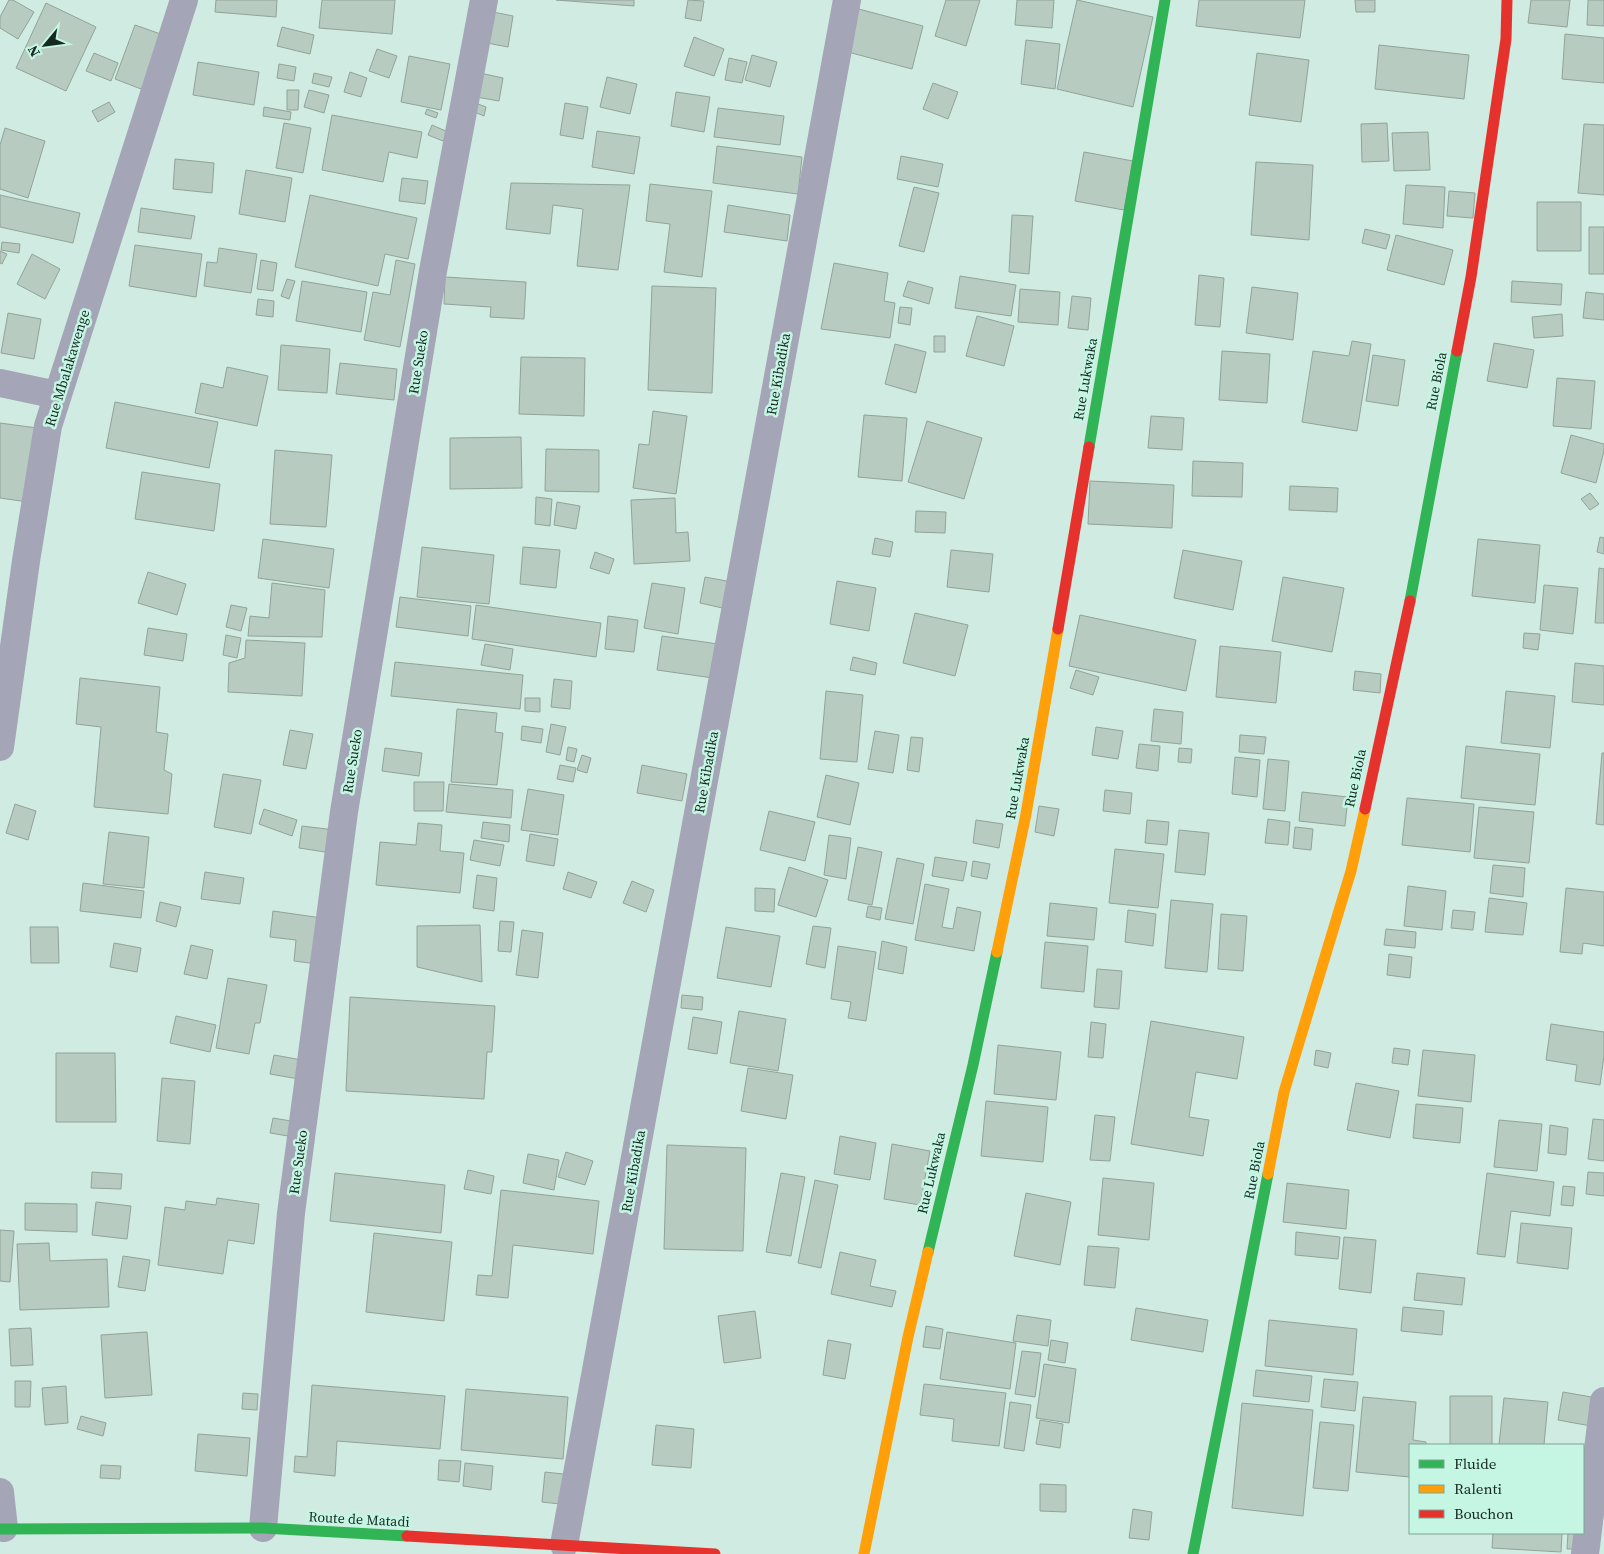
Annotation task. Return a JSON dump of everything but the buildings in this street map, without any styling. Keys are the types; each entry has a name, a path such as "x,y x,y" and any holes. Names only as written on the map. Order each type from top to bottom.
{"main road":[{"name":"Rue Lukwaka","path":"864,1554 908,1337 973,1065 1026,814 1165,0"},
{"name":"Rue Biola","path":"1193,1554 1284,1092 1351,871 1402,643 1471,277 1506,39 1507,0"},
{"name":"Route de Matadi","path":"2,1529 263,1528 715,1554"}],"street":[{"name":"Rue Mbalakawenge","path":"0,747 26,561 48,426 184,0"},
{"name":"Rue Sueko","path":"263,1528 291,1213 344,812 432,271 484,0"},
{"name":"Rue Kibadika","path":"564,1545 847,0"},
{"path":"0,383 57,395"},
{"path":"1585,1554 1604,1401"},
{"path":"0,1492 2,1529"}],"traffic: fast":[{"path":"1089,447 1165,0"},
{"path":"1410,601 1457,351"},
{"path":"928,1252 973,1065 997,952"},
{"path":"1193,1554 1268,1174"},
{"path":"0,1529 263,1528 407,1536"}],"traffic: slow":[{"path":"997,952 1026,814 1058,629"},
{"path":"1268,1174 1284,1092 1351,871 1365,809"},
{"path":"864,1554 908,1337 928,1252"}],"traffic: jam":[{"path":"1457,351 1471,277 1506,39 1507,0"},
{"path":"1058,629 1089,447"},
{"path":"1365,809 1410,601"},
{"path":"407,1536 715,1554"}]}
